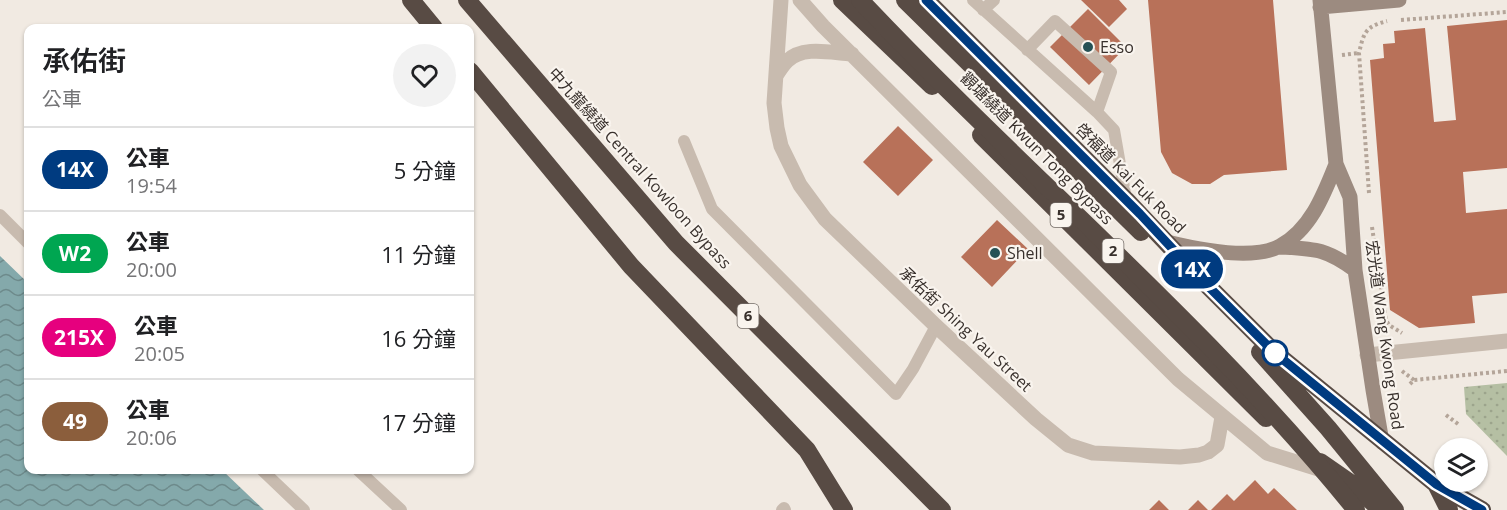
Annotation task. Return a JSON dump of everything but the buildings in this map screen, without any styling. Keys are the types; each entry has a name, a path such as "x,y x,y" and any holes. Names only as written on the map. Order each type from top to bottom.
{"highway":[{"path":"411,0 431,24"},
{"name":"中九龍繞道 Central Kowloon Bypass","path":"467,0 676,243 942,510"},
{"name":"5","path":"842,0 948,101 1279,431 1356,488 1381,510"},
{"name":"觀塘繞道 Kwun Tong Bypass","path":"860,0 1212,348 1286,428 1356,510"},
{"name":"觀塘繞道 Kwun Tong Bypass","path":"905,0 1240,331 1328,428 1395,510"},
{"name":"啓福道 Kai Fuk Road","path":"926,0 1275,353 1434,482"},
{"path":"474,76 631,266 807,450 844,510"},
{"path":"1440,492 1449,510"},
{"name":"啓福道 Kai Fuk Road","path":"1450,492 1482,510"}],"main road":[{"path":"1320,4 1399,0"},
{"name":"宏光道 Wang Kwong Road","path":"1320,4 1336,164 1350,197 1355,270 1382,442"},
{"name":"宏光道 Wang Kwong Road","path":"1279,247 1294,236 1313,214 1336,164"},
{"path":"1167,242 1223,253 1260,251 1279,247 1324,251 1336,256 1355,270"}],"street":[{"name":"承佑街 Shing Yau Street","path":"781,0 774,103 779,137 800,185 825,219 936,326 1068,445 1093,453 1180,458 1199,455 1217,445 1222,417"},
{"path":"800,0 823,26 1178,379 1267,453 1336,475"},
{"path":"776,76 788,59 801,53 821,51 852,54"},
{"path":"1367,355 1507,341"}],"lane":[{"path":"973,0 1114,130 1126,200"},
{"path":"983,10 994,0"},
{"path":"1027,50 1054,21 1087,50 1111,72 1097,112"},
{"path":"684,141 712,209 896,394 913,369 936,326"},
{"path":"0,215 24,239"},
{"path":"266,474 304,510"},
{"path":"362,474 401,510"}],"path":[{"path":"1370,201 1359,53 1364,34 1373,25 1387,21 1507,12"},
{"name":"宏光道 Wang Kwong Road","path":"1372,225 1386,320 1389,325"},
{"path":"1410,384 1414,380 1507,371"},
{"path":"1446,415 1458,424"}],"green space":[{"path":"1507,383 1507,456 1466,414 1464,387"}],"water":[{"path":"0,256 24,279 24,474 226,474 264,510 0,510"}],"bus line":[{"name":"14X","path":"926,0 1275,353 1436,484 1482,510"}],"place":[{"name":"Esso","path":"1088,47"},
{"name":"Shell","path":"995,253"}]}
